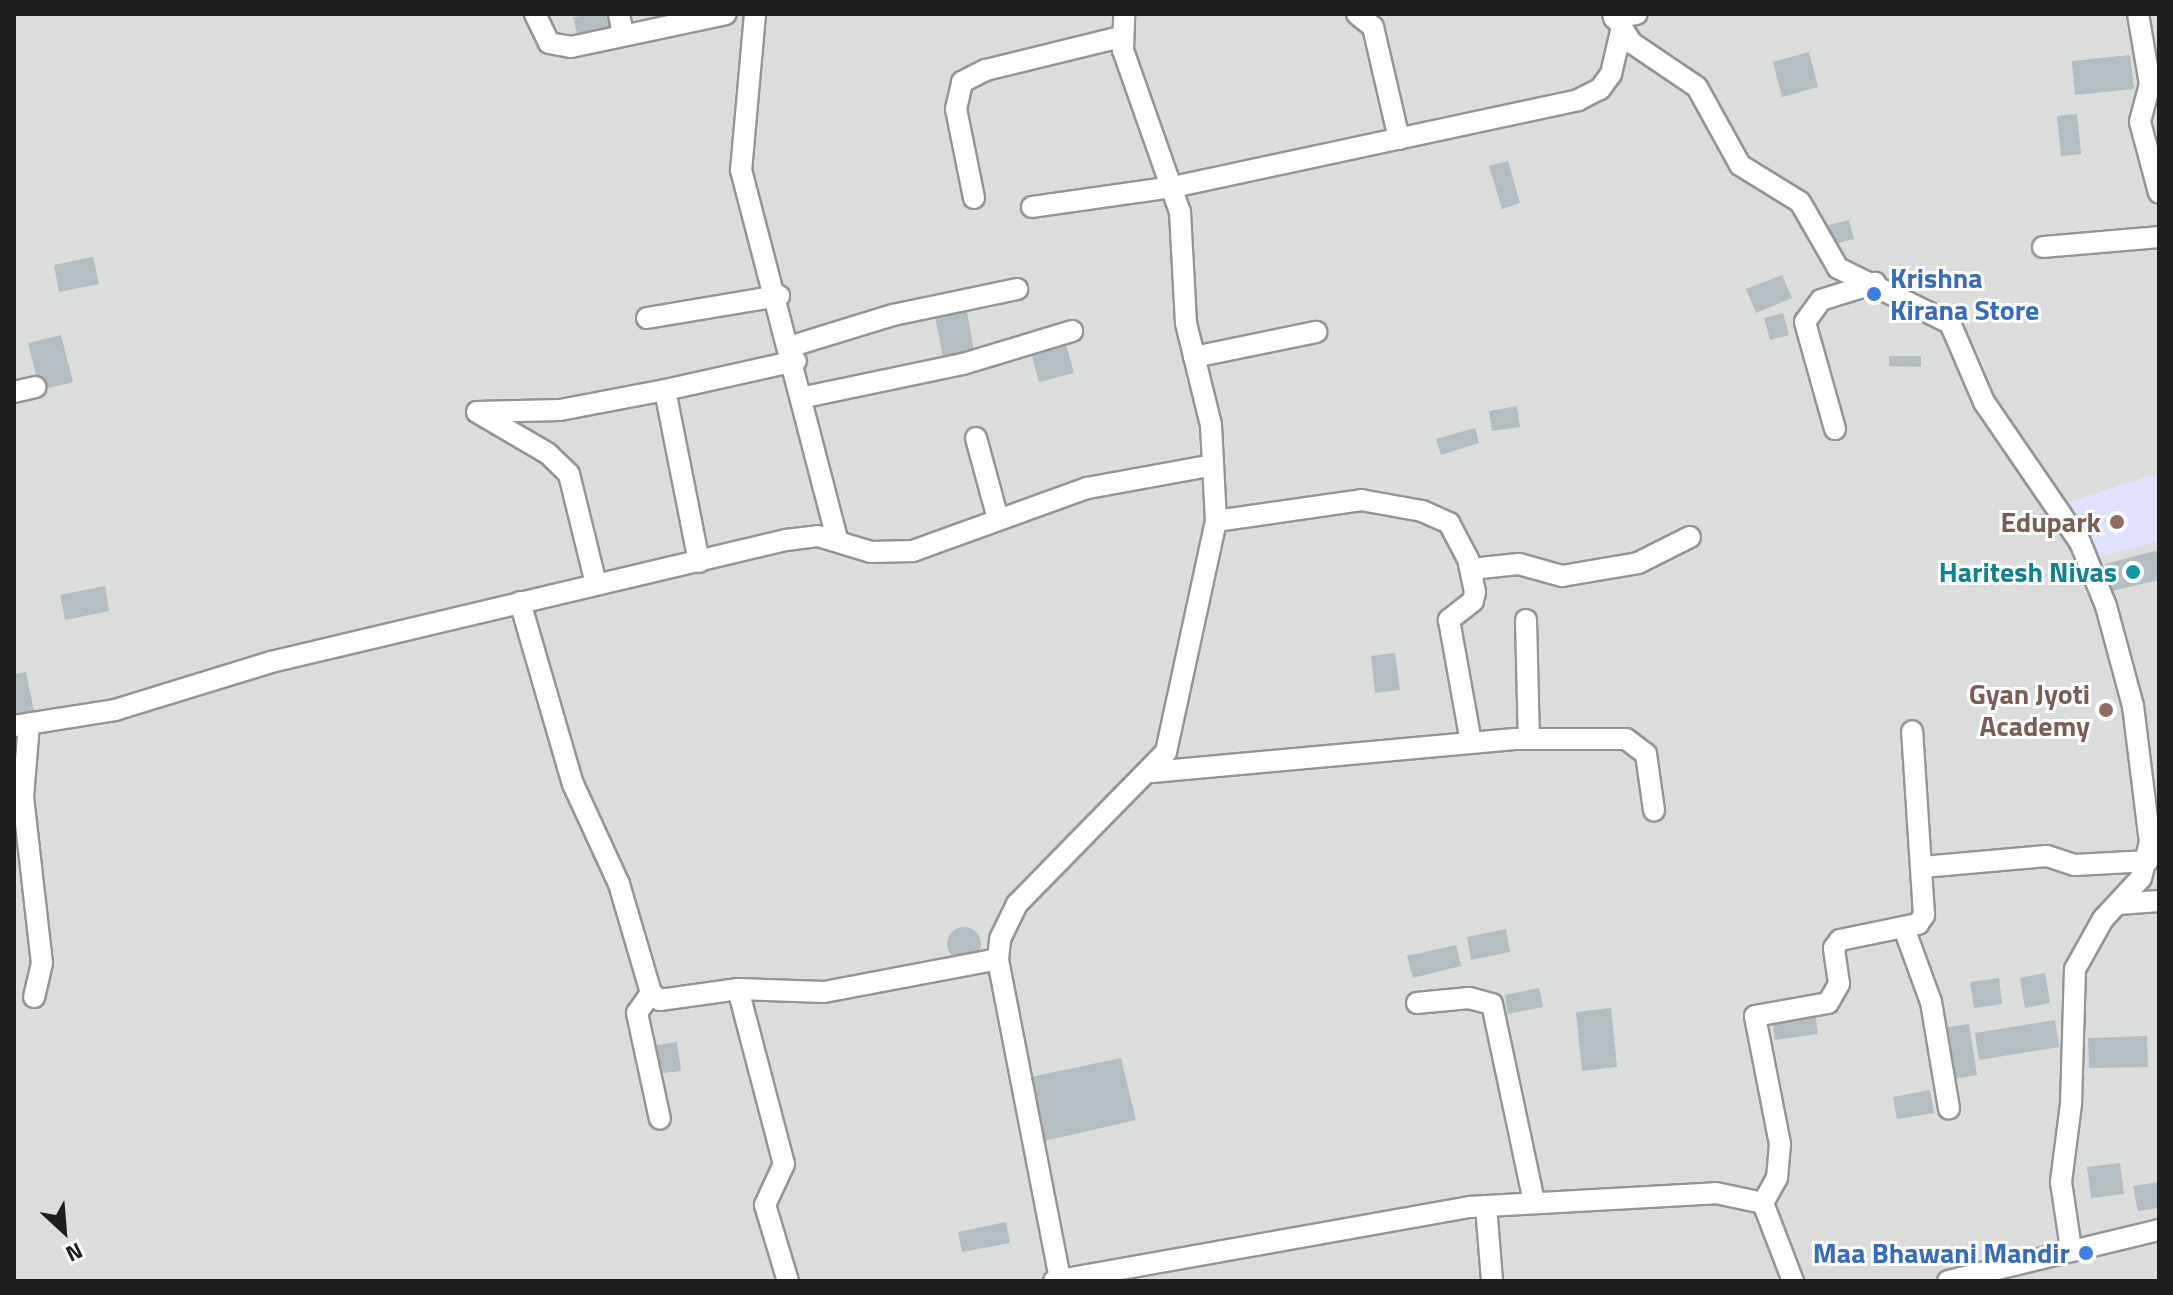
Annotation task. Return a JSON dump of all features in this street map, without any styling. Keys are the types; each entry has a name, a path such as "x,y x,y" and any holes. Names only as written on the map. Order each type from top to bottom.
{"street":[{"path":"535,14 540,33 558,46 621,24 726,14"},
{"path":"755,14 741,170 779,296 837,538"},
{"path":"1124,14 1120,37 1173,187 1194,357 1206,397 1216,521 1181,706 1152,772 1017,904 1000,939 998,959 1057,1280 1486,1206 1716,1193 1763,1203"},
{"path":"1390,14 1363,17 1399,139"},
{"path":"1616,21 1637,14"},
{"path":"2138,14 2150,84 2140,122 2159,193"},
{"path":"1032,207 1173,187 1578,100 1600,89 1611,74 1616,21"},
{"path":"1616,21 1697,87 1740,165 1800,202 1829,259 1955,329 1984,402 2080,542 2114,630 2154,801 2148,861 2118,904 2103,919 2075,969 2071,1104 2061,1182 2071,1249"},
{"path":"974,198 956,109 962,82 986,70 1120,37"},
{"path":"2043,247 2159,237"},
{"path":"1835,429 1805,322 1821,300 1875,283"},
{"path":"596,584 569,474 547,453 477,412 560,410 665,390 794,354 893,315 1017,289"},
{"path":"647,318 779,296"},
{"path":"805,397 963,364 1072,331"},
{"path":"1194,357 1316,332"},
{"path":"14,392 35,387"},
{"path":"665,390 699,562"},
{"path":"976,438 998,519"},
{"path":"34,997 42,963 23,797 22,725 115,710 271,662 786,540 837,538 891,555 1087,488 1213,465"},
{"path":"1216,521 1332,500 1382,503 1449,523 1471,569 1473,601 1449,620 1471,742"},
{"path":"1471,569 1519,564 1562,576 1638,563 1690,537"},
{"path":"520,602 573,784 619,884 651,993"},
{"path":"1526,620 1529,739"},
{"path":"1763,1203 1777,1178 1780,1144 1755,1016 1828,1003 1839,984 1834,948 1840,940 1904,928 1924,915 1912,731"},
{"path":"1152,772 1471,742 1635,740 1646,754 1654,810"},
{"path":"1923,867 2047,856 2075,865 2148,861"},
{"path":"2118,904 2159,901"},
{"path":"1904,928 1931,1002 1949,1108"},
{"path":"651,993 670,1001 738,989 824,992 998,959"},
{"path":"738,989 784,1164 765,1205 788,1281"},
{"path":"651,993 637,1013 660,1119"},
{"path":"1417,1003 1469,998 1492,1004 1534,1201"},
{"path":"1763,1203 1793,1281"},
{"path":"1486,1206 1492,1281"},
{"path":"1948,1281 2159,1230"}],"shaded area":[{"path":"14,14 2159,14 2159,1281 14,1281"},
{"name":"Edupark","path":"2159,473 2159,541 2096,558 2065,503"}],"building":[{"path":"606,14 612,33 579,42 573,17"},
{"path":"1809,52 1818,87 1782,97 1773,62"},
{"path":"2130,55 2134,89 2075,95 2072,61"},
{"path":"2077,114 2081,154 2061,156 2057,116"},
{"path":"1508,161 1520,203 1502,209 1489,166"},
{"path":"1849,220 1854,239 1826,246 1821,227"},
{"path":"93,257 99,284 59,292 54,265"},
{"path":"1782,275 1792,298 1756,313 1746,289"},
{"path":"967,311 975,357 944,363 935,316"},
{"path":"1783,313 1789,335 1770,340 1764,318"},
{"path":"61,335 73,382 40,390 28,343"},
{"path":"1064,338 1074,373 1039,382 1030,348"},
{"path":"1889,356 1921,356 1921,367 1889,366"},
{"path":"1517,406 1520,427 1492,431 1489,411"},
{"path":"1475,428 1479,443 1441,455 1436,439"},
{"name":"Haritesh Nivas","path":"2159,550 2159,580 2112,591 2105,564"},
{"path":"105,586 109,611 65,620 60,595"},
{"path":"1395,653 1400,690 1375,693 1371,656"},
{"path":"26,672 35,716 14,720 14,674"},
{"path":"964,927 976,932 981,944 976,956 964,961 952,956 947,944 952,932"},
{"path":"1506,929 1510,952 1471,960 1467,937"},
{"path":"1456,945 1461,966 1413,978 1407,956"},
{"path":"2045,973 2050,1003 2025,1008 2020,978"},
{"path":"1999,978 2002,1004 1974,1008 1970,982"},
{"path":"1539,988 1543,1007 1508,1014 1505,995"},
{"path":"1611,1008 1617,1067 1582,1071 1576,1012"},
{"path":"1814,1008 1818,1034 1775,1040 1771,1014"},
{"path":"2055,1020 2059,1047 1979,1060 1975,1033"},
{"path":"1969,1024 1977,1075 1952,1079 1943,1028"},
{"path":"2147,1036 2148,1067 2089,1068 2088,1038"},
{"path":"677,1042 681,1071 654,1074 651,1046"},
{"path":"1121,1058 1136,1120 1044,1141 1031,1077"},
{"path":"1930,1090 1934,1113 1897,1119 1893,1097"},
{"path":"2120,1163 2124,1194 2091,1198 2087,1167"},
{"path":"2159,1182 2159,1208 2138,1211 2133,1186"},
{"path":"1006,1222 1010,1243 962,1252 958,1232"}],"place":[{"name":"Krishna Kirana Store","path":"1874,294"},
{"name":"Edupark","path":"2117,522"},
{"name":"Haritesh Nivas","path":"2133,572"},
{"name":"Gyan Jyoti Academy","path":"2106,710"},
{"name":"Maa Bhawani Mandir","path":"2086,1253"}]}
